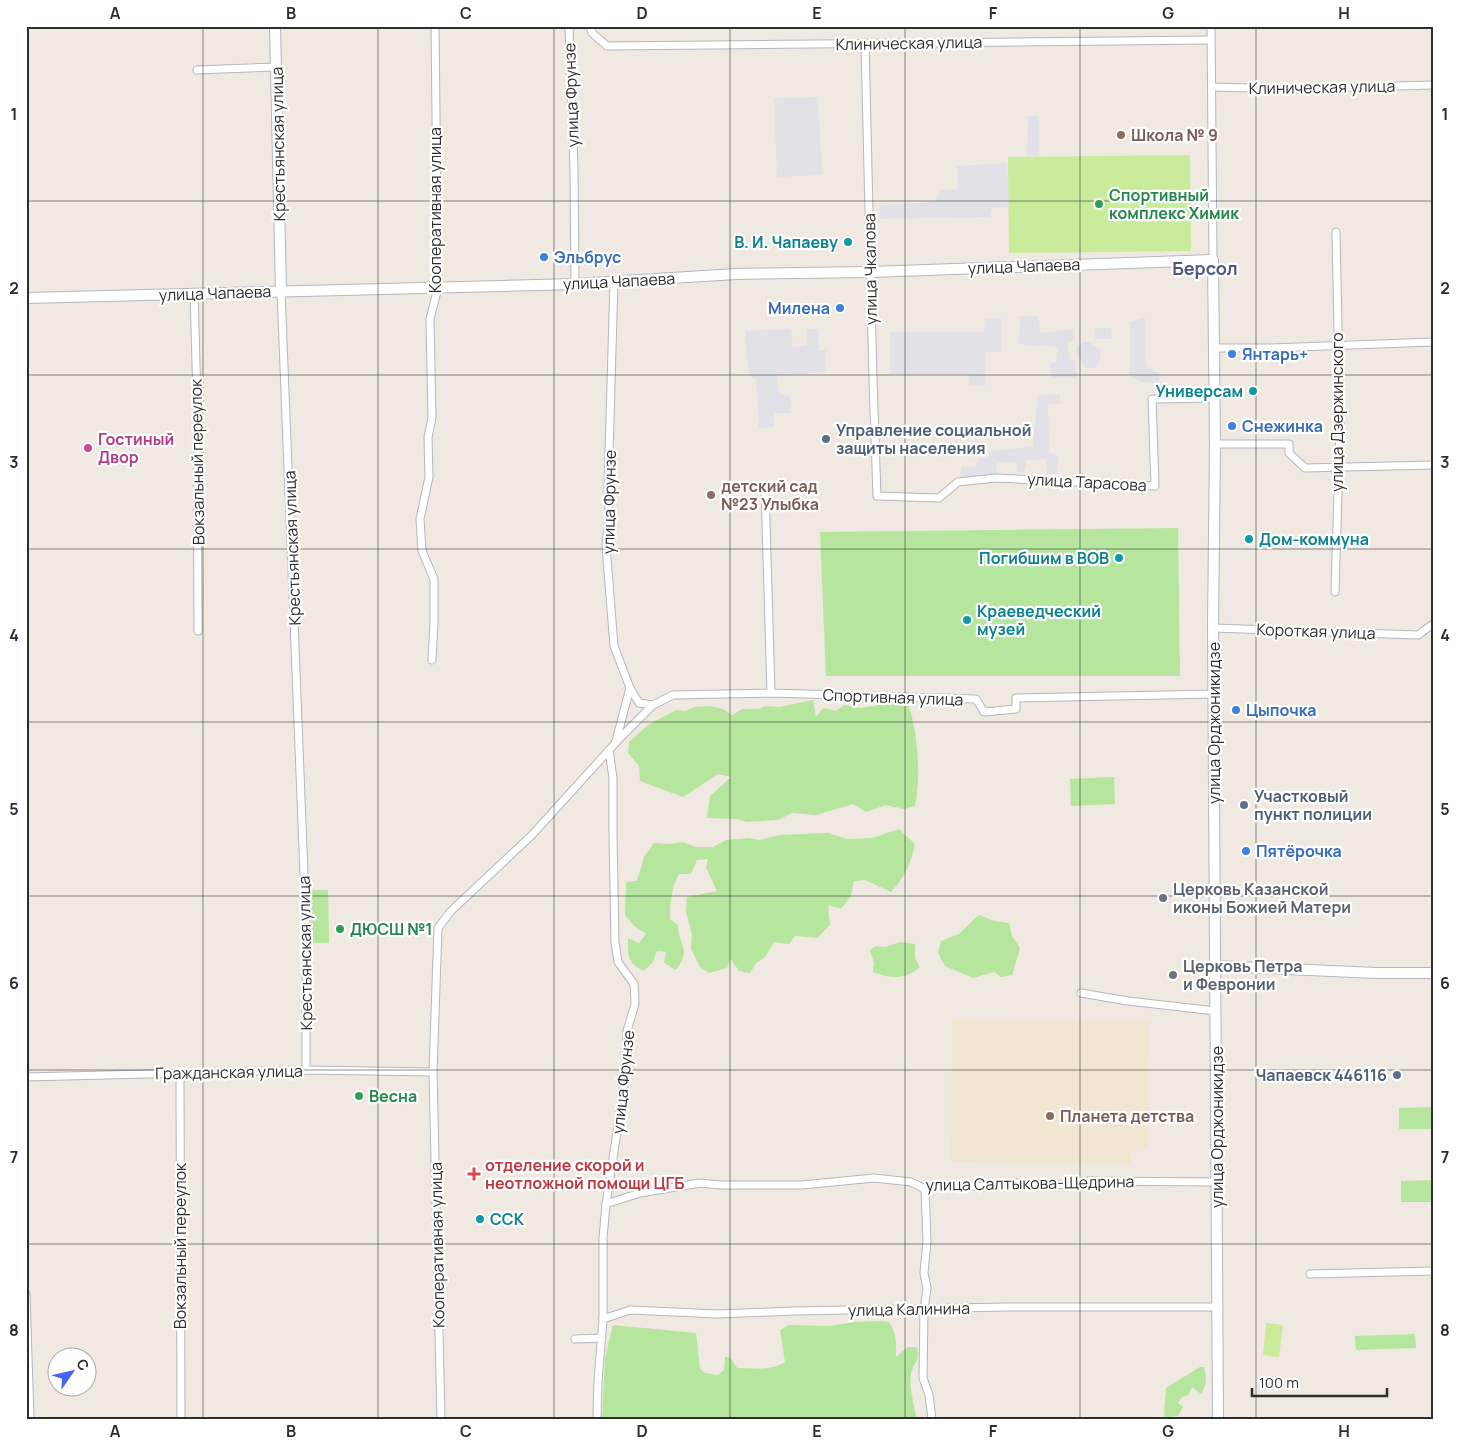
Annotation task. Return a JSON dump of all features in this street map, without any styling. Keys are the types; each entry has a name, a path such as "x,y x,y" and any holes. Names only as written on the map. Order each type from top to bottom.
{"street":[{"name":"Крестьянская улица","path":"275,26 281,291 306,925 306,1070"},
{"name":"Кооперативная улица","path":"432,660 434,579 422,551 420,520 429,476 428,437 432,418 430,320 438,288 435,26"},
{"name":"улица Фрунзе","path":"569,26 574,160 575,284"},
{"name":"Клиническая улица","path":"590,26 592,34 607,46 1211,40"},
{"name":"улица Орджоникидзе","path":"1211,26 1215,444 1214,694 1218,1419"},
{"name":"улица Чкалова","path":"865,43 877,496"},
{"path":"197,70 276,67"},
{"name":"Клиническая улица","path":"1212,87 1294,89 1433,85"},
{"name":"улица Дзержинского","path":"1335,592 1340,426 1336,232"},
{"name":"улица Чапаева","path":"26,298 575,284 736,274 870,272 1213,260"},
{"name":"улица Фрунзе","path":"614,281 608,487 610,517 606,546 614,646 630,688 639,703 653,706"},
{"name":"Вокзальный переулок","path":"194,293 198,631"},
{"path":"1213,348 1433,342"},
{"name":"улица Тарасова","path":"877,496 939,498 958,482 996,478 1155,486 1152,399 1214,398"},
{"path":"1215,444 1289,444 1289,453 1305,468 1433,465"},
{"path":"765,487 771,693"},
{"name":"Короткая улица","path":"1214,628 1418,634 1433,624"},
{"path":"615,744 630,688"},
{"name":"Спортивная улица","path":"673,695 771,693 976,699 984,712 1016,709 1016,698 1214,694"},
{"name":"Кооперативная улица","path":"441,1419 433,1072 438,928 451,911 532,835 609,750 653,706 673,695"},
{"name":"улица Фрунзе","path":"597,1419 603,1319 603,1238 606,1204 626,1073 627,1031 636,1004 634,984 618,962 615,942 613,778 609,750"},
{"path":"1216,966 1376,973 1433,973"},
{"path":"1081,993 1128,1001 1216,1011"},
{"name":"Гражданская улица","path":"26,1077 306,1070 433,1072"},
{"name":"Вокзальный переулок","path":"180,1074 181,1419"},
{"name":"улица Салтыкова-Щедрина","path":"606,1204 640,1193 700,1183 720,1186 802,1185 874,1178 911,1182 925,1189 952,1184 984,1187 1017,1182 1055,1185 1089,1181 1217,1182"},
{"path":"925,1189 927,1240 924,1273 927,1288 924,1310 923,1378 929,1395 932,1419"},
{"path":"1310,1274 1433,1271"},
{"path":"26,1294 30,1419"},
{"name":"улица Калинина","path":"603,1319 630,1310 717,1314 1016,1307 1216,1307"},
{"path":"575,1339 602,1338"}],"shaded area":[{"path":"818,97 822,175 777,177 774,98"},
{"path":"1028,116 1039,116 1039,156 1027,155"},
{"path":"1007,163 1010,207 992,208 990,217 879,219 880,205 935,202 940,190 957,189 957,166"},
{"path":"1020,316 1038,316 1040,333 1074,329 1074,341 1068,343 1069,359 1076,361 1077,378 1051,378 1050,364 1056,362 1058,347 1019,344"},
{"path":"1145,317 1146,366 1159,373 1159,383 1140,382 1130,375 1130,322"},
{"path":"985,318 1001,318 1001,352 985,352 985,386 969,386 969,374 890,374 890,332 984,332"},
{"path":"1095,328 1111,328 1112,339 1095,339"},
{"path":"791,329 793,347 807,345 807,329 819,329 819,351 826,350 825,372 777,376 780,394 790,396 791,413 774,413 774,427 759,428 756,379 749,375 745,331"},
{"path":"1083,342 1091,342 1092,346 1100,348 1101,359 1098,362 1097,368 1085,368 1076,351 1077,345 1081,346"},
{"path":"1038,394 1060,395 1060,404 1048,404 1049,452 1059,457 1057,474 1047,474 1046,459 1027,460 1025,471 1018,473 1017,462 997,463 996,478 961,478 961,467 976,466 978,458 987,458 990,451 1033,447"},
{"name":"Планета детства","path":"952,1020 1149,1021 1148,1149 1131,1149 1131,1164 951,1162"}],"green space":[{"name":"Спортивный комплекс Химик","path":"1190,155 1191,251 1009,253 1008,157"},
{"path":"1178,528 1180,676 826,676 820,532"},
{"path":"813,700 816,717 823,708 836,711 844,705 860,708 893,703 909,706 915,730 918,756 918,782 915,806 904,809 886,805 866,812 853,804 816,815 792,813 778,820 747,822 737,819 707,818 710,796 731,777 718,774 683,797 640,781 639,766 628,753 629,742 648,725 676,710 685,711 694,707 710,706 723,709 732,715 742,709 759,709 765,706 780,707"},
{"path":"1114,777 1115,804 1071,806 1070,779"},
{"path":"899,829 915,844 906,870 891,892 865,880 854,881 851,896 841,909 828,905 830,925 817,938 795,936 789,944 774,942 765,957 756,963 750,973 739,971 731,959 727,968 709,973 700,967 691,949 692,934 686,912 687,897 717,891 706,868 708,859 697,860 691,874 679,874 673,890 670,919 678,925 684,951 681,962 676,970 664,963 666,952 657,951 653,962 644,971 631,962 628,938 639,943 646,934 633,925 625,915 626,882 637,881 644,857 654,843 683,842 696,847 713,847 726,840 749,838 759,840 779,835 828,833 847,839 872,838"},
{"path":"311,890 328,890 329,943 312,943"},
{"path":"979,915 994,921 1009,923 1012,936 1020,948 1012,975 1001,977 994,972 973,978 945,966 938,953 941,941 959,934"},
{"path":"900,942 915,944 915,958 920,967 909,974 898,977 873,972 874,963 870,950 876,946 885,947"},
{"path":"1234,980 1259,981 1259,987 1234,987"},
{"path":"1433,1107 1433,1129 1399,1129 1399,1108"},
{"path":"1433,1180 1433,1202 1401,1202 1401,1181"},
{"path":"879,1321 889,1322 892,1326 896,1339 896,1357 908,1347 917,1347 917,1359 911,1374 911,1385 917,1419 602,1419 605,1358 613,1325 696,1333 700,1368 705,1373 718,1375 724,1370 725,1357 731,1358 737,1368 768,1368 785,1362 780,1330 789,1325 829,1326"},
{"path":"1266,1323 1283,1325 1279,1357 1263,1355"},
{"path":"1415,1334 1416,1348 1356,1350 1355,1336"},
{"path":"1200,1367 1204,1367 1206,1378 1201,1394 1192,1387 1188,1395 1182,1397 1178,1403 1183,1407 1178,1416 1165,1417 1166,1388"}],"place":[{"name":"Школа № 9","path":"1121,135"},
{"name":"Спортивный комплекс Химик","path":"1099,204"},
{"name":"В. И. Чапаеву","path":"848,242"},
{"name":"Эльбрус","path":"544,257"},
{"name":"Милена","path":"840,308"},
{"name":"Янтарь+","path":"1232,354"},
{"name":"Универсам","path":"1253,391"},
{"name":"Снежинка","path":"1232,426"},
{"name":"Управление социальной защиты населения","path":"826,439"},
{"name":"Гостиный Двор","path":"88,448"},
{"name":"детский сад №23 Улыбка","path":"711,495"},
{"name":"Дом-коммуна","path":"1249,539"},
{"name":"Погибшим в ВОВ","path":"1119,558"},
{"name":"Краеведческий музей","path":"967,620"},
{"name":"Цыпочка","path":"1236,710"},
{"name":"Участковый пункт полиции","path":"1244,805"},
{"name":"Пятёрочка","path":"1246,851"},
{"name":"Церковь Казанской иконы Божией Матери","path":"1163,898"},
{"name":"ДЮСШ №1","path":"340,929"},
{"name":"Церковь Петра и Февронии","path":"1173,975"},
{"name":"Чапаевск 446116","path":"1397,1075"},
{"name":"Весна","path":"359,1096"},
{"name":"Планета детства","path":"1050,1116"},
{"name":"отделение скорой и неотложной помощи ЦГБ","path":"474,1174"},
{"name":"ССК","path":"480,1219"}],"district":[{"name":"Берсол","path":"1205,269"}]}
